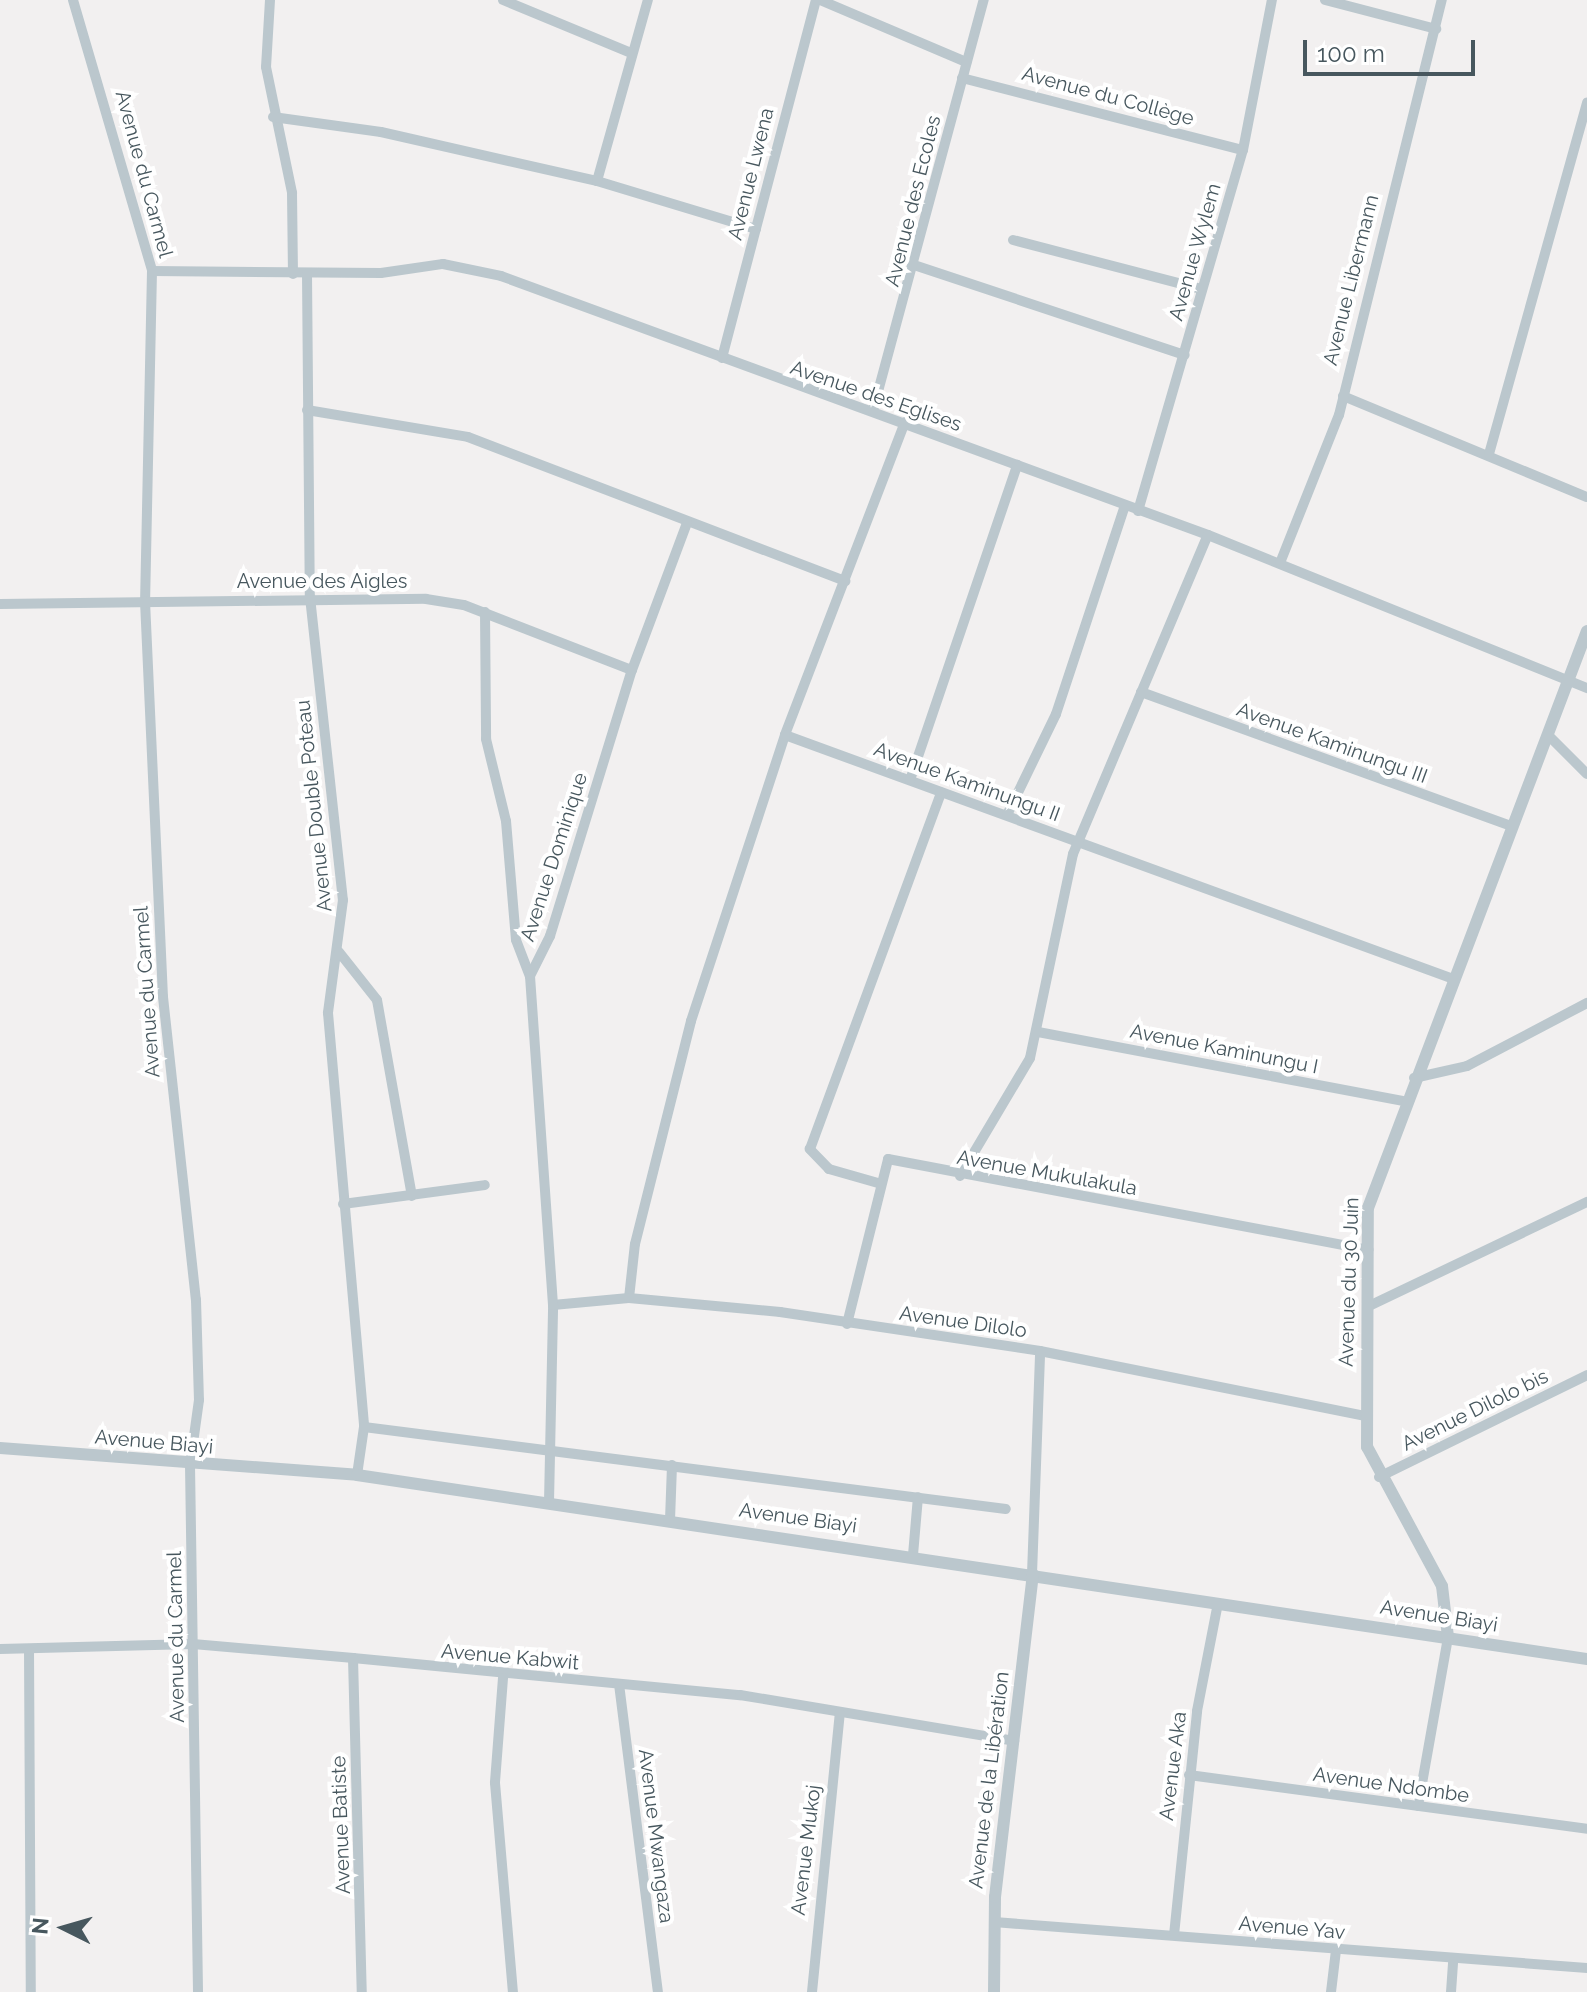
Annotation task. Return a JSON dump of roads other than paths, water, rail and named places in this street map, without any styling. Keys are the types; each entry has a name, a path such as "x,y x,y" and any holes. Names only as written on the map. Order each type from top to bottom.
{"street":[{"name":"Avenue du Carmel","path":"73,0 152,271 145,601 163,997 196,1300 199,1400 190,1465 198,1992"},
{"path":"270,0 266,67 273,117 292,193 293,274"},
{"path":"503,0 631,53"},
{"path":"597,181 648,0"},
{"path":"818,0 966,62"},
{"name":"Avenue Lwena","path":"722,358 818,0"},
{"name":"Avenue des Ecoles","path":"873,410 917,266 984,0"},
{"name":"Avenue Wylem","path":"1138,511 1243,150 1272,0"},
{"path":"1325,0 1436,29"},
{"name":"Avenue Libermann","path":"1280,563 1343,396 1442,0"},
{"name":"Avenue du Collège","path":"962,78 1243,150"},
{"path":"1489,454 1587,105"},
{"path":"273,117 381,132 597,181 756,229"},
{"path":"1013,240 1201,289"},
{"name":"Avenue des Eglises","path":"152,271 307,274 461,265 873,410 1208,535 1587,688"},
{"path":"917,266 1185,355"},
{"name":"Avenue Double Poteau","path":"307,274 310,597 343,900 339,952 328,1013 364,1427 357,1475"},
{"path":"1343,396 1587,497"},
{"path":"307,410 468,437 845,581"},
{"path":"629,1298 635,1244 696,1001 785,735 905,422"},
{"path":"910,780 1017,465"},
{"path":"1007,815 1056,714 1125,505"},
{"name":"Avenue Dominique","path":"530,976 550,936 632,670 687,523"},
{"path":"960,1176 1024,1072 1038,1032 1078,842 1208,535"},
{"name":"Avenue des Aigles","path":"0,604 310,597 426,599 485,612 632,670"},
{"path":"485,612 486,739 506,821 516,940 530,976 553,1305 553,1452 549,1502"},
{"name":"Avenue du 30 Juin","path":"1418,1806 1448,1637 1442,1586 1379,1477 1365,1416 1371,1192 1403,1101 1587,631"},
{"name":"Avenue Kaminungu III","path":"1141,692 1511,826"},
{"name":"Avenue Kaminungu II","path":"785,735 1451,978"},
{"path":"1548,735 1587,774"},
{"path":"847,1324 878,1183 829,1169 810,1149 941,792"},
{"path":"339,952 377,1000 412,1196"},
{"path":"1412,1078 1467,1066 1587,1003"},
{"name":"Avenue Kaminungu I","path":"1038,1032 1403,1101"},
{"name":"Avenue Mukulakula","path":"878,1183 888,1159 960,1176 1368,1250"},
{"path":"343,1204 485,1185"},
{"path":"1369,1306 1587,1202"},
{"name":"Avenue Dilolo","path":"553,1305 629,1298 847,1324 1040,1351 1365,1416"},
{"path":"1032,1574 1040,1351"},
{"name":"Avenue Dilolo bis","path":"1379,1477 1587,1375"},
{"path":"364,1427 1006,1509"},
{"name":"Avenue Biayi","path":"0,1448 190,1465 357,1475 913,1555 1587,1659"},
{"path":"670,1520 672,1465"},
{"path":"913,1555 918,1497"},
{"name":"Avenue de la Libération","path":"994,1992 994,1922 1032,1574"},
{"name":"Avenue Aka","path":"1174,1935 1189,1775 1218,1603"},
{"name":"Avenue Kabwit","path":"0,1649 193,1644 353,1658 503,1678 619,1684 840,1713 1014,1741"},
{"path":"29,1649 31,1992"},
{"name":"Avenue Batiste","path":"353,1658 362,1992"},
{"path":"503,1678 495,1797 513,1992"},
{"name":"Avenue Mwangaza","path":"619,1684 658,1992"},
{"name":"Avenue Mukoj","path":"812,1992 840,1713"},
{"name":"Avenue Ndombe","path":"1189,1775 1587,1829"},
{"name":"Avenue Yav","path":"994,1922 1174,1935 1453,1962 1587,1968"},
{"path":"1331,1992 1336,1950"},
{"path":"1451,1992 1453,1962"}]}
